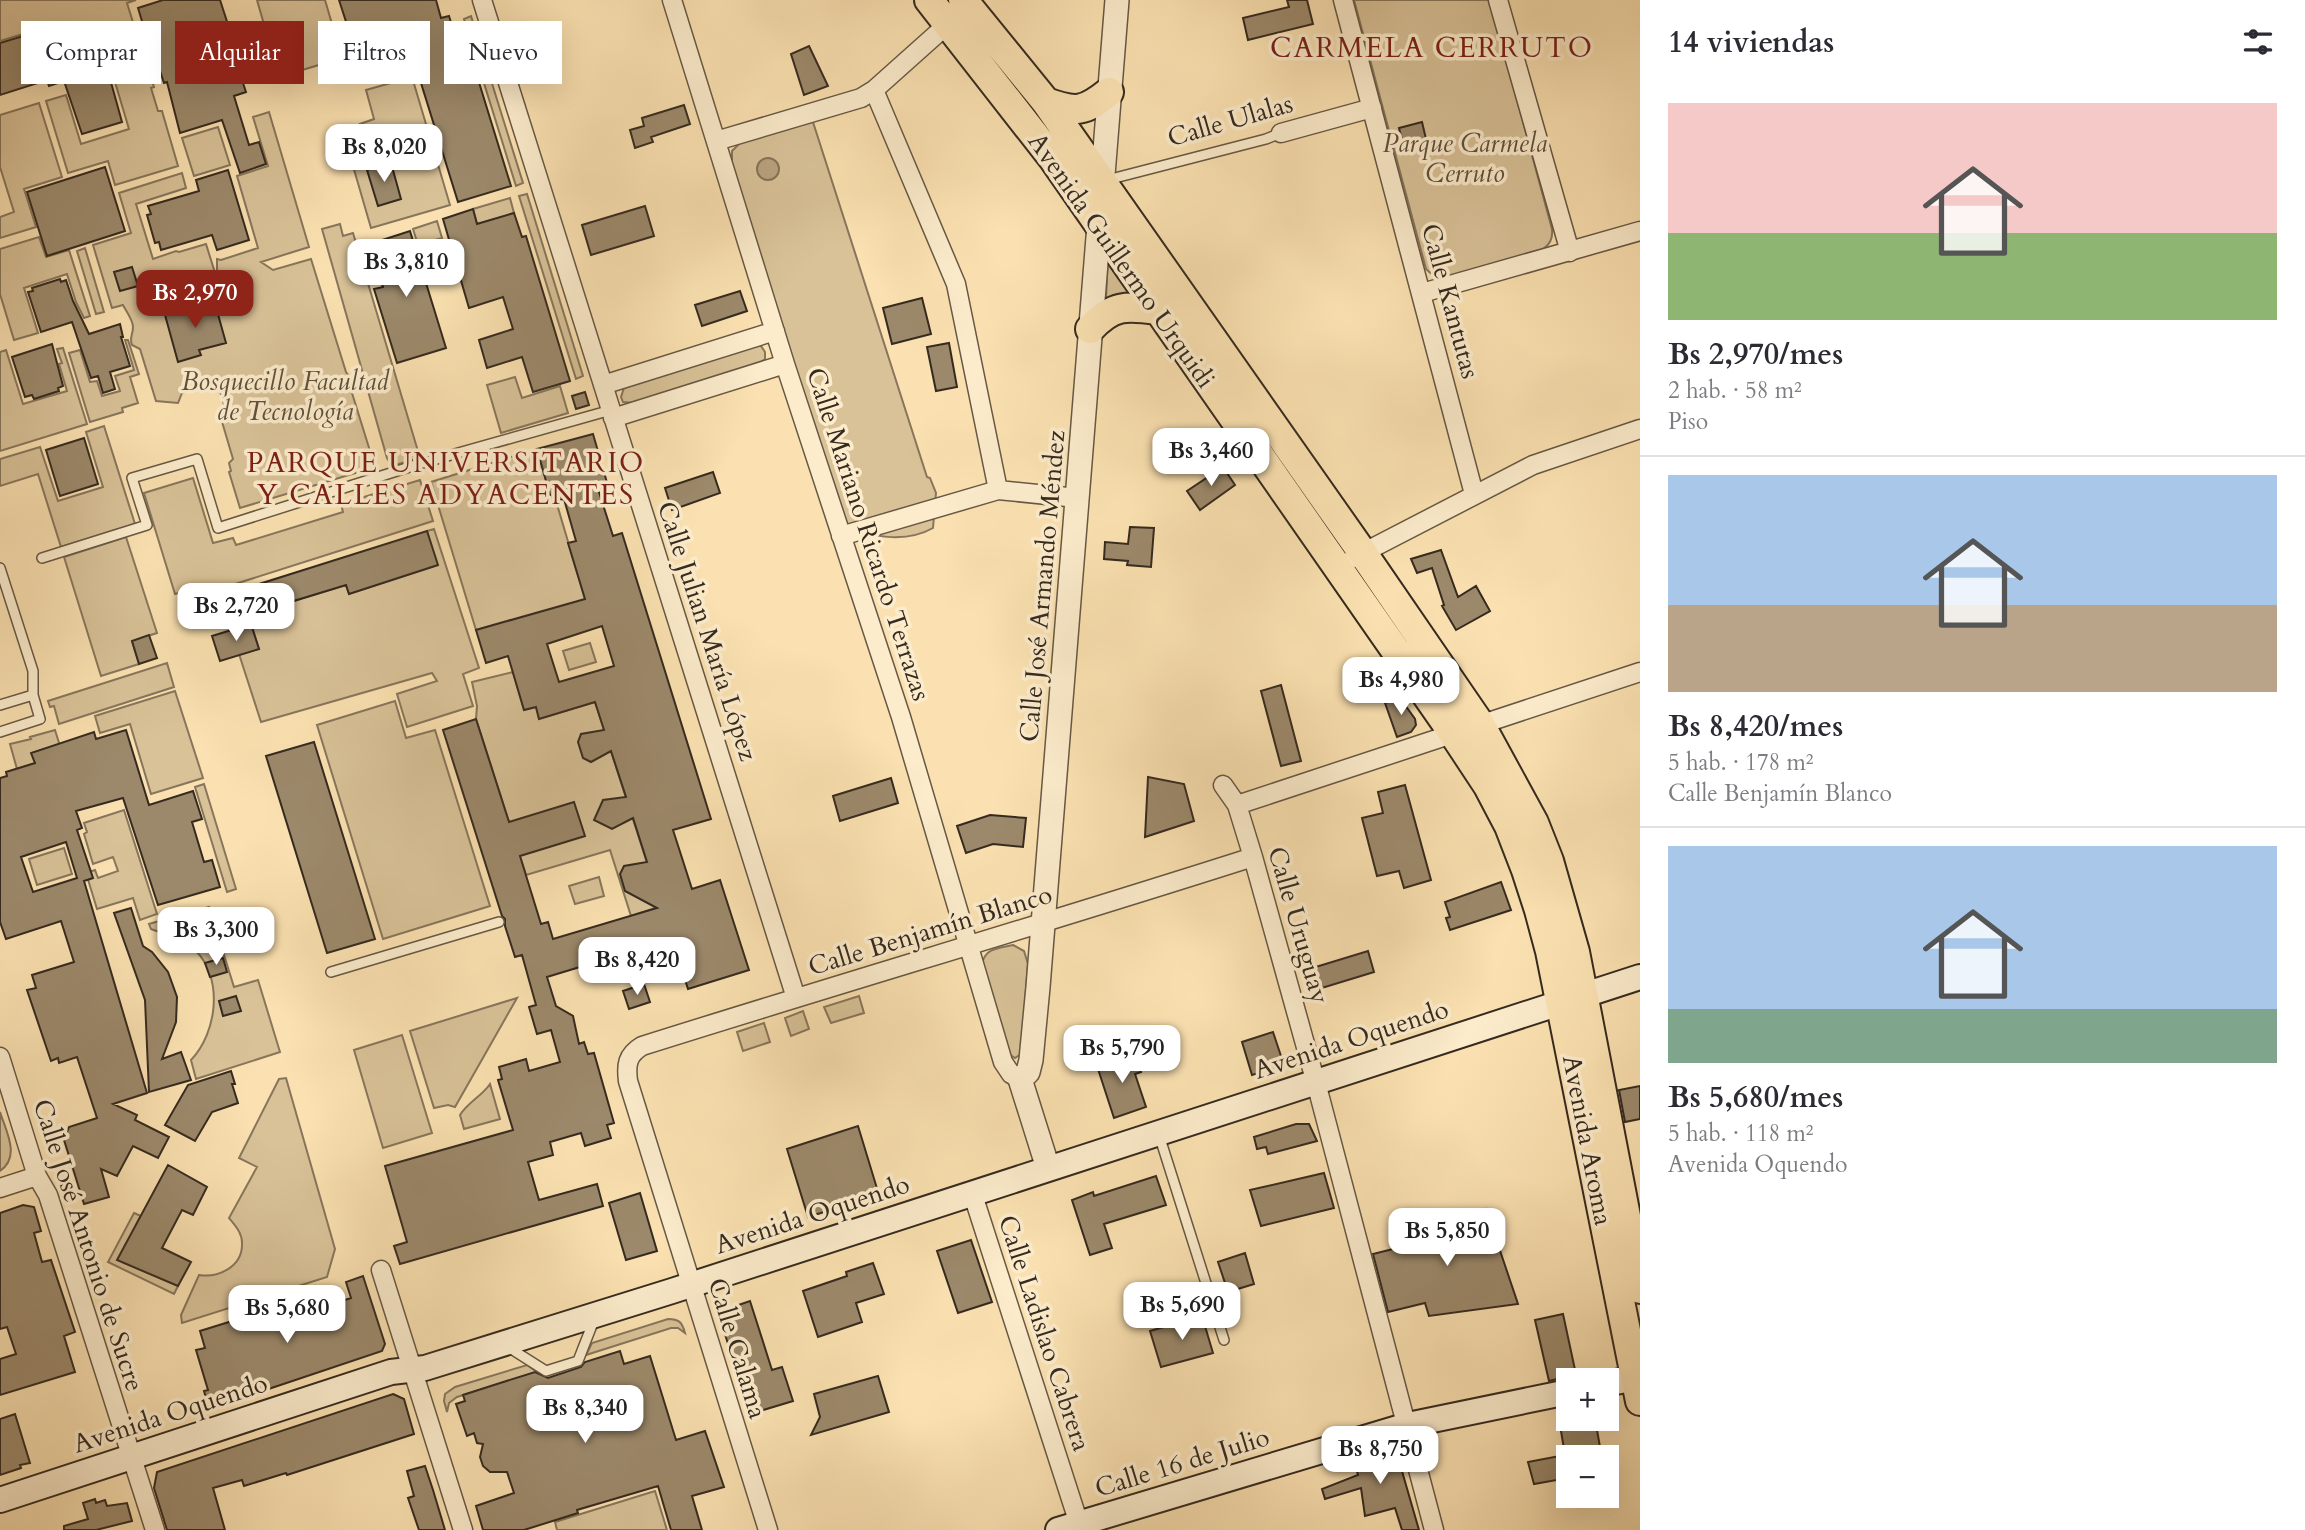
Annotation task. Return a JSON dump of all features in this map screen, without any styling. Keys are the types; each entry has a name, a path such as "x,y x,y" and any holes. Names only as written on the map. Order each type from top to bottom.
{"main road":[{"name":"Avenida Guillermo Urquidi","path":"929,0 956,12 1046,102 1480,724 1534,822 1549,861 1575,951 1571,999"},
{"name":"Avenida Guillermo Urquidi","path":"956,12 1054,160 1488,786 1509,826 1526,870 1550,951 1571,999"},
{"path":"1046,102 1079,110 1092,105 1109,92"},
{"path":"1090,328 1102,316 1117,309 1130,306 1158,310"},
{"name":"Avenida Oquendo","path":"0,1500 391,1372 425,1368 503,1345 1640,977"},
{"name":"Avenida Aroma","path":"1571,999 1640,1289"},
{"name":"Avenida Aroma","path":"1571,999 1638,1385"},
{"path":"1619,1384 1638,1385"},
{"name":"Calle 16 de Julio","path":"1073,1528 1408,1426 1556,1395"}],"street":[{"name":"Calle Julian María López","path":"482,0 796,998"},
{"name":"Calle Mariano Ricardo Terrazas","path":"672,0 785,363 901,717 1003,1062 1011,1074 1020,1079"},
{"name":"Calle José Armando Méndez","path":"1020,1079 1028,1072 1031,1060 1117,0"},
{"name":"Calle Kantutas","path":"1343,0 1474,494"},
{"path":"1498,0 1570,252"},
{"path":"716,141 861,98 874,90 956,12"},
{"path":"874,90 956,284 998,490"},
{"name":"Calle Ulalas","path":"1281,133 1372,108"},
{"path":"1422,293 1640,231"},
{"path":"603,385 775,331"},
{"path":"612,414 785,363"},
{"path":"1337,567 1533,465 1640,429"},
{"path":"841,536 998,490 1077,498"},
{"path":"1237,805 1640,672"},
{"name":"Calle Uruguay","path":"1223,785 1237,805 1253,857 1316,1083 1434,1530"},
{"name":"Calle Benjamín Blanco","path":"628,1061 632,1052 642,1046 1253,857"},
{"name":"Calle José Antonio de Sucre","path":"0,1057 37,1177 48,1195 155,1530"},
{"name":"Calle Calama","path":"628,1061 628,1081 768,1530"},
{"path":"1020,1079 1048,1168"},
{"path":"0,1188 37,1177"},
{"name":"Calle Ladislao Cabrera","path":"972,1192 1073,1528"},
{"path":"381,1270 463,1530"}],"lane":[{"name":"Calle Ulalas","path":"1101,181 1281,133"},
{"path":"42,558 147,525 132,478 197,458 218,528 419,464 612,414"},
{"path":"0,568 33,671 33,695 40,719 0,732"},
{"path":"0,705 33,695"},
{"path":"331,972 499,922"},
{"path":"1158,1133 1224,1340"},
{"path":"503,1345 546,1371 578,1361 596,1315"}],"green space":[{"path":"0,0 136,0 127,3 133,21 21,21 21,35 0,41"},
{"path":"257,0 325,0 331,21 318,21 318,65 304,69 304,21 263,21"},
{"name":"Parque Carmela Cerruto","path":"1354,0 1490,0 1552,229 1550,241 1542,250 1446,280 1436,278 1426,269"},
{"path":"116,84 153,84 154,87 151,88 158,111 162,111 178,166 115,185 108,161 68,173 46,101 66,95 81,144 129,129"},
{"path":"387,84 414,84 450,205 371,228 353,166 370,161 360,124 374,119 366,90"},
{"path":"484,84 492,84 523,183 516,186"},
{"path":"39,103 62,177 24,189 36,227 0,238 0,217 14,212 0,167 0,115"},
{"name":"Bosquecillo Facultad de Tecnología","path":"269,112 309,247 261,262 273,270 311,259 346,372 353,381 352,393 375,467 240,508 229,472 229,463 233,459 220,415 226,411 218,385 215,383 182,393 178,403 156,401 140,349 132,345 132,321 123,305 112,308 93,245 131,233 119,193 182,173 186,188 136,204 153,259 206,244 216,276 193,283 186,296 217,287 217,259 258,248 237,176 268,166 253,117"},
{"path":"812,119 927,477 930,478 936,493 933,528 911,536 888,537 841,527 732,165 732,151 742,141"},
{"path":"218,127 230,165 194,176 182,138"},
{"path":"527,194 583,376 576,379 519,196"},
{"path":"510,198 514,213 477,224 473,209"},
{"path":"437,221 442,238 418,245 413,229"},
{"path":"340,224 343,236 353,233 420,458 395,465 387,458 322,229"},
{"path":"39,237 46,257 69,250 90,316 84,318 67,274 24,288 38,333 14,340 0,294 0,249"},
{"path":"85,248 104,312 96,314 77,251"},
{"path":"1108,255 1136,296 1121,293 1106,299"},
{"path":"125,340 128,340 139,374 130,377 138,403 122,408 123,412 90,422 69,353 80,350 90,382 97,381 102,396 120,391 115,376 134,370"},
{"path":"755,345 761,346 765,352 765,359 760,363 634,403 623,402 621,397 624,388"},
{"path":"63,348 87,424 0,451 0,352 6,350 23,404 67,391 57,349"},
{"path":"515,377 522,398 560,386 568,413 501,433 487,385"},
{"path":"104,426 135,524 61,547 38,474 0,486 0,459 40,447 58,501 103,487 86,432"},
{"path":"537,449 552,501 556,501 585,599 520,653 510,620 476,630 431,482"},
{"path":"193,478 213,543 233,538 236,545 343,512 341,504 420,480 433,521 232,585 233,591 191,604 186,591 175,594 144,493"},
{"path":"434,529 479,668 463,674 473,706 407,727 397,694 437,681 432,673 261,722 239,654 259,649 248,615 346,585 349,594 437,565 427,531"},
{"path":"126,537 157,633 132,641 139,664 101,676 64,557"},
{"path":"590,643 596,662 569,670 563,651"},
{"path":"167,663 174,687 59,724 54,706 50,707 48,701"},
{"path":"513,672 524,710 536,707 539,719 595,702 661,906 631,916 610,850 526,875 476,719 477,706 472,682"},
{"path":"175,691 203,778 151,794 130,724 100,733 95,716"},
{"path":"395,701 406,738 435,730 490,906 383,939 317,725"},
{"path":"55,730 79,807 54,746 32,753 36,766 17,769 10,744"},
{"path":"204,784 236,889 227,892 195,787"},
{"path":"124,810 157,914 140,920 133,898 97,909 86,873 95,870 98,878 118,871 113,857 93,864 84,834 87,832 84,823"},
{"path":"64,848 72,874 37,885 29,859"},
{"path":"599,877 604,896 575,904 569,886"},
{"path":"209,907 234,987 258,980 280,1052 196,1079 191,1060 207,1035 214,1005 210,975 195,950 179,940 151,929 149,924"},
{"path":"1013,945 1024,951 1028,964 1021,1054 1015,1058 1009,1054 982,964 989,952"},
{"path":"859,996 864,1013 831,1023 824,1007"},
{"path":"517,998 455,1107 448,1105 434,1108 410,1031"},
{"path":"803,1011 809,1029 791,1036 785,1018"},
{"path":"764,1023 770,1042 743,1051 737,1032"},
{"path":"402,1035 432,1133 383,1148 354,1050"},
{"path":"286,1078 335,1249 327,1277 182,1323 181,1315 199,1275 221,1273 238,1259 242,1239 229,1218 257,1167 239,1158 279,1079"},
{"path":"490,1084 500,1119 464,1129 460,1115"},
{"path":"0,1112 11,1151 10,1159 0,1171"},
{"path":"134,1213 141,1216 118,1260 178,1286 174,1294 108,1262"},
{"path":"668,1319 680,1322 685,1333 678,1328 671,1328 586,1355 592,1343"},
{"path":"527,1365 537,1372 457,1397 449,1403 447,1412 445,1394 455,1387"},
{"path":"655,1491 667,1530 557,1530 555,1522"}],"shaded area":[{"path":"768,158 776,161 779,169 776,177 768,180 760,177 757,169 760,161"}],"building":[{"path":"163,0 220,0 227,21 175,21 175,84 243,84 246,92 234,96 249,145 259,142 266,164 240,173 222,120 180,133 167,82 164,83 161,74 161,21 142,21 138,8"},
{"path":"339,0 436,0 441,18 449,16 451,21 444,21 444,84 479,84 511,186 458,202 421,84 430,84 430,21 346,21"},
{"path":"1287,0 1307,0 1313,24 1248,40 1243,18 1289,7"},
{"path":"21,37 21,84 34,84 0,95 0,43"},
{"path":"809,46 828,86 804,95 791,54"},
{"path":"65,84 111,84 122,122 82,134"},
{"path":"684,105 690,124 651,137 653,142 635,148 630,130 644,126 642,118"},
{"path":"1422,122 1426,139 1403,145 1399,128"},
{"path":"391,163 401,199 378,206 367,170"},
{"path":"105,167 125,231 47,256 27,192"},
{"path":"228,170 249,240 217,250 212,235 161,250 159,242 155,243 147,215 151,214 148,206 199,191 196,180"},
{"path":"645,206 654,236 591,255 582,225"},
{"path":"473,209 477,224 514,213 522,237 526,236 570,381 533,392 522,357 487,368 479,340 513,329 503,297 469,308 443,219"},
{"path":"410,231 446,348 397,363 374,289 383,287 370,244"},
{"path":"132,267 138,286 120,291 114,272"},
{"path":"60,279 61,282 66,280 89,334 120,324 130,366 110,372 115,389 103,393 98,376 91,378 72,322 41,332 28,292 33,291 32,288"},
{"path":"740,291 747,311 702,326 695,305"},
{"path":"922,298 931,334 892,344 883,308"},
{"path":"214,300 226,343 199,350 201,355 178,362 165,315"},
{"path":"949,343 957,387 936,391 927,347"},
{"path":"52,344 63,386 58,388 59,391 34,399 32,395 25,397 12,357"},
{"path":"585,392 589,405 576,409 572,396"},
{"path":"593,434 608,486 598,489 613,536 622,533 711,819 673,830 692,889 720,880 749,970 688,989 672,939 547,977 556,1006 573,1016 579,1044 584,1042 588,1054 594,1053 614,1123 607,1125 611,1138 585,1146 581,1133 550,1142 553,1155 528,1162 539,1200 597,1184 603,1206 400,1264 394,1246 407,1242 385,1166 513,1130 498,1080 502,1079 499,1067 526,1059 529,1071 560,1062 551,1030 537,1034 529,1007 536,1005 522,955 515,957 443,730 476,719 509,822 574,802 585,836 520,856 541,924 548,922 553,939 657,908 625,891 620,874 624,866 647,862 633,818 612,829 594,820 603,800 626,797 611,751 591,762 583,758 578,742 581,734 604,730 595,702 539,719 536,707 524,710 508,656 486,663 476,630 585,599 568,543 576,541 564,499 552,502 537,449","holes":["602,626 614,666 559,682 547,644"]},
{"path":"84,438 98,484 60,496 46,450"},
{"path":"1223,467 1235,485 1200,510 1187,491"},
{"path":"713,472 720,493 672,510 665,488"},
{"path":"1130,527 1154,528 1151,567 1104,559 1105,542 1128,544"},
{"path":"427,531 438,565 349,594 346,585 248,615 240,590"},
{"path":"1441,550 1458,597 1476,586 1490,611 1456,630 1442,606 1444,605 1432,568 1417,573 1411,559"},
{"path":"251,624 259,649 220,661 212,636"},
{"path":"149,635 157,658 139,664 132,641"},
{"path":"1281,685 1301,761 1281,766 1261,691"},
{"path":"1400,698 1415,719 1416,725 1411,732 1397,737 1385,703"},
{"path":"126,730 149,805 193,791 202,819 192,822 204,862 212,860 220,887 158,905 123,798 76,811 82,828 77,830 93,878 84,881 147,1093 113,1104 137,1115 135,1120 169,1137 158,1158 133,1146 117,1176 101,1169 109,1197 84,1204 64,1140 69,1127 97,1118 77,1057 59,1063 58,1058 51,1061 27,990 36,988 32,975 74,962 61,921 6,939 0,922 0,778 7,776 6,772 35,763 31,753 94,732 96,739","holes":["66,842 77,878 33,892 21,857"]},
{"path":"314,742 375,939 327,953 266,756"},
{"path":"1148,777 1184,784 1194,821 1145,837"},
{"path":"891,778 898,803 840,821 833,796"},
{"path":"1405,785 1431,880 1404,888 1399,871 1377,876 1362,818 1383,813 1378,792"},
{"path":"990,815 1026,818 1023,847 993,844 966,853 957,826"},
{"path":"1501,882 1511,910 1450,930 1446,918 1450,917 1445,902"},
{"path":"131,908 143,946 152,952 168,972 177,997 176,1022 162,1059 181,1052 191,1080 149,1092 145,1000 114,913"},
{"path":"1368,951 1374,972 1312,991 1306,970"},
{"path":"223,958 227,972 210,977 205,963"},
{"path":"644,984 650,1002 629,1009 623,991"},
{"path":"236,996 241,1011 223,1016 219,1001"},
{"path":"1273,1032 1284,1065 1252,1075 1242,1042"},
{"path":"1135,1054 1141,1072 1135,1074 1146,1107 1114,1118 1097,1066"},
{"path":"231,1071 238,1103 212,1112 195,1141 165,1125 188,1085"},
{"path":"1640,1086 1640,1119 1625,1122 1619,1090"},
{"path":"1296,1124 1309,1124 1317,1141 1268,1154 1266,1147 1257,1149 1254,1137"},
{"path":"858,1126 879,1195 808,1217 787,1149"},
{"path":"168,1165 207,1187 193,1215 182,1210 162,1248 191,1262 178,1286 117,1260"},
{"path":"1324,1173 1334,1208 1261,1226 1250,1190"},
{"path":"1156,1176 1166,1205 1104,1224 1112,1248 1090,1255 1072,1200 1093,1192 1094,1196"},
{"path":"640,1193 657,1251 626,1260 609,1203"},
{"path":"23,1205 34,1207 41,1231 34,1233 42,1262 51,1260 75,1332 64,1336 75,1372 0,1395 0,1359 16,1354 7,1327 0,1329 0,1213"},
{"path":"1486,1209 1518,1304 1429,1316 1425,1303 1388,1312 1373,1254 1417,1243 1414,1228"},
{"path":"971,1240 992,1302 958,1313 937,1251"},
{"path":"1245,1253 1254,1284 1228,1292 1218,1262"},
{"path":"873,1263 884,1294 856,1303 862,1322 818,1337 803,1291 847,1276 846,1272"},
{"path":"363,1276 385,1344 382,1351 209,1409 204,1391 208,1390 196,1350 205,1348 200,1331 303,1299 307,1312 351,1298 346,1282"},
{"path":"750,1301 772,1370 782,1367 793,1401 750,1414 718,1312"},
{"path":"1563,1314 1575,1368 1556,1368 1556,1379 1549,1381 1535,1320"},
{"path":"1202,1316 1213,1353 1161,1367 1150,1331"},
{"path":"620,1351 624,1364 650,1356 676,1440 705,1431 724,1487 692,1496 702,1530 671,1530 658,1486 577,1510 578,1513 524,1530 483,1530 476,1506 514,1493 507,1472 490,1472 483,1466 480,1457 483,1444 477,1443 474,1433 467,1436 456,1404 465,1401 463,1395 497,1384 535,1372 548,1378"},
{"path":"878,1376 889,1412 811,1435 820,1417 814,1394"},
{"path":"393,1394 404,1399 414,1434 287,1475 286,1473 244,1486 242,1480 213,1488 225,1530 167,1530 154,1488 157,1472"},
{"path":"15,1414 30,1463 0,1475 0,1419"},
{"path":"1561,1431 1597,1431 1600,1445 1563,1445"},
{"path":"1392,1445 1395,1447 1419,1530 1402,1530 1395,1508 1365,1516 1361,1488 1325,1499 1322,1489 1358,1475 1353,1457"},
{"path":"1556,1457 1556,1480 1534,1484 1528,1462"},
{"path":"425,1466 445,1530 419,1530 408,1498 414,1496 407,1471"},
{"path":"95,1499 96,1503 105,1500 107,1506 127,1503 132,1521 96,1530 64,1530 64,1526 88,1519 83,1503"}],"district":[{"name":"CARMELA CERRUTO","path":"1432,47"},
{"name":"PARQUE UNIVERSITARIO Y CALLES ADYACENTES","path":"446,478"}]}
